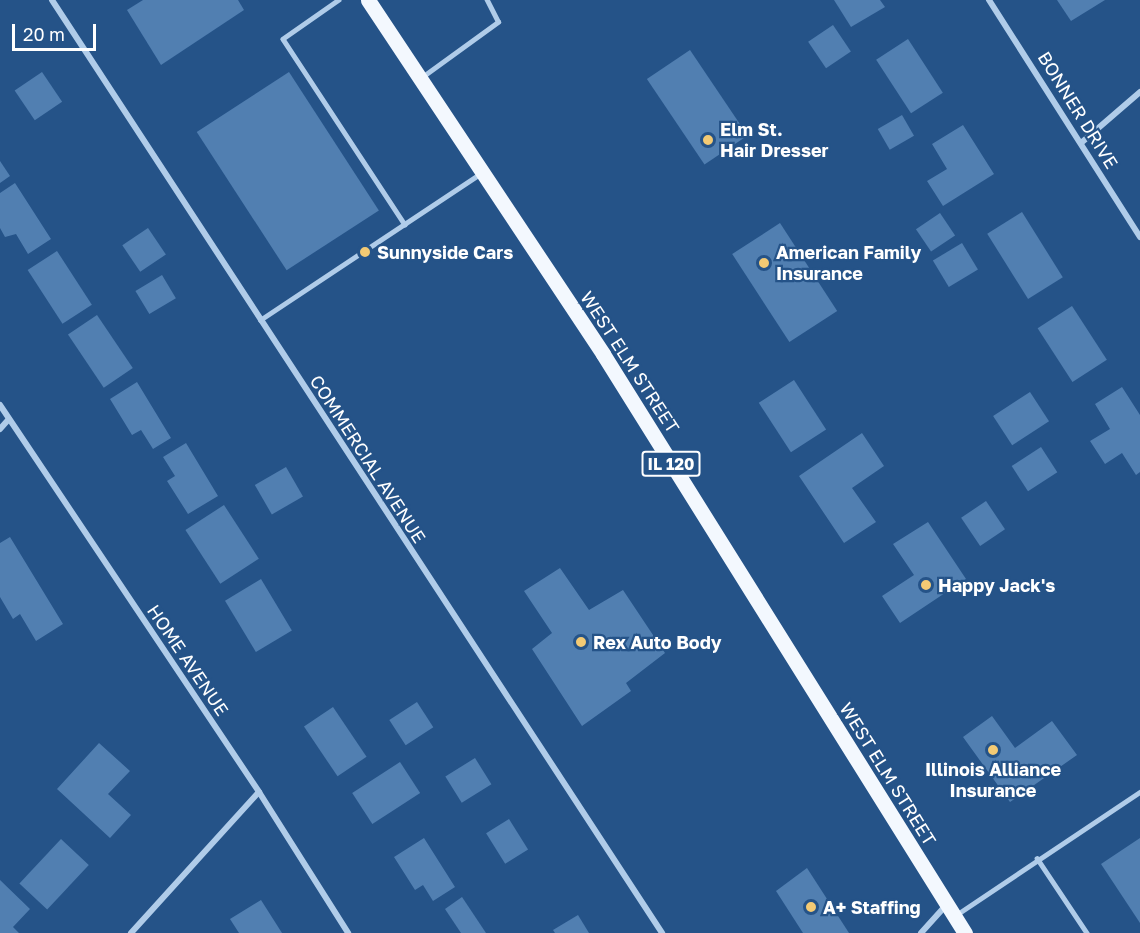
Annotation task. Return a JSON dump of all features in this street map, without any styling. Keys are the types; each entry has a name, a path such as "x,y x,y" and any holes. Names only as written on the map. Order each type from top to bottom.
{"main road":[{"name":"WEST ELM STREET","path":"368,0 603,354 965,933"}],"street":[{"name":"COMMERCIAL AVENUE","path":"52,0 662,933"},
{"name":"BONNER DRIVE","path":"989,0 1140,237"},
{"path":"1081,143 1140,92"},
{"name":"HOME AVENUE","path":"0,405 259,792 348,933"},
{"path":"0,429 9,419"},
{"path":"131,933 259,792"},
{"path":"921,933 950,910"}],"lane":[{"path":"339,0 283,39 405,225"},
{"path":"420,78 498,22 487,0"},
{"path":"260,321 482,172"},
{"path":"950,910 1140,792"},
{"path":"1037,858 1087,933"}],"building":[{"path":"143,0 238,0 244,10 161,65 127,10"},
{"path":"834,0 880,0 885,7 851,27"},
{"path":"1057,0 1105,0 1071,21"},
{"path":"833,25 851,52 826,68 808,42"},
{"path":"908,39 943,93 911,113 876,60"},
{"path":"690,50 748,135 704,164 647,79"},
{"path":"42,72 62,102 35,120 15,90"},
{"path":"289,72 379,210 287,270 197,132"},
{"path":"902,115 914,136 890,150 878,129"},
{"path":"963,125 994,174 943,206 927,181 947,169 932,144"},
{"path":"0,161 10,176 0,183"},
{"path":"15,183 51,239 28,254 16,234 5,237 0,228 0,193"},
{"path":"1022,212 1063,277 1028,299 987,234"},
{"path":"940,213 955,235 931,252 916,229"},
{"path":"780,223 837,311 789,342 732,254"},
{"path":"148,228 166,255 140,272 122,245"},
{"path":"962,243 978,270 949,287 933,261"},
{"path":"57,251 92,305 63,324 28,270"},
{"path":"162,275 176,298 149,314 135,291"},
{"path":"1072,306 1107,360 1072,382 1038,328"},
{"path":"97,315 133,368 104,388 68,335"},
{"path":"794,380 826,429 791,452 759,403"},
{"path":"137,382 171,438 153,449 141,430 132,435 110,399"},
{"path":"1122,387 1140,415 1140,472 1136,475 1122,453 1105,464 1090,441 1110,429 1095,404"},
{"path":"1030,392 1049,421 1012,445 993,416"},
{"path":"862,433 884,466 852,488 876,522 844,543 799,476"},
{"path":"186,443 218,496 188,514 167,481 175,476 163,457"},
{"path":"1041,447 1057,472 1028,491 1012,466"},
{"path":"286,467 303,496 272,514 255,485"},
{"path":"986,501 1005,529 980,546 961,518"},
{"path":"224,505 259,559 220,584 185,530"},
{"path":"928,522 966,579 900,623 882,596 914,575 893,544"},
{"path":"10,537 63,624 36,641 20,614 13,619 0,597 0,543"},
{"path":"560,568 589,610 623,590 665,653 626,683 631,691 582,726 532,649 552,633 524,591"},
{"path":"261,579 292,630 256,652 225,601"},
{"path":"417,702 433,727 406,745 389,720"},
{"path":"333,707 367,757 338,776 304,727"},
{"path":"992,716 1015,748 1052,721 1077,755 1010,802 963,737"},
{"path":"99,743 130,771 108,794 131,815 110,838 57,789"},
{"path":"475,758 491,784 462,803 445,777"},
{"path":"400,762 420,793 372,824 352,793"},
{"path":"509,819 528,850 505,864 486,833"},
{"path":"424,838 455,887 433,901 423,885 415,890 394,857"},
{"path":"1140,838 1140,923 1101,864"},
{"path":"61,839 89,865 47,910 19,884"},
{"path":"807,868 849,933 803,933 776,891"},
{"path":"0,880 30,909 13,927 19,933 0,933"},
{"path":"462,897 486,933 461,933 445,909"},
{"path":"261,900 282,933 239,933 230,919"},
{"path":"578,915 589,933 555,933 553,930"}],"place":[{"name":"Elm St. Hair Dresser","path":"708,140"},
{"name":"Sunnyside Cars","path":"365,252"},
{"name":"American Family Insurance","path":"764,263"},
{"name":"Happy Jack's","path":"926,585"},
{"name":"Rex Auto Body","path":"581,642"},
{"name":"Illinois Alliance Insurance","path":"993,750"},
{"name":"A+ Staffing","path":"811,907"}]}
